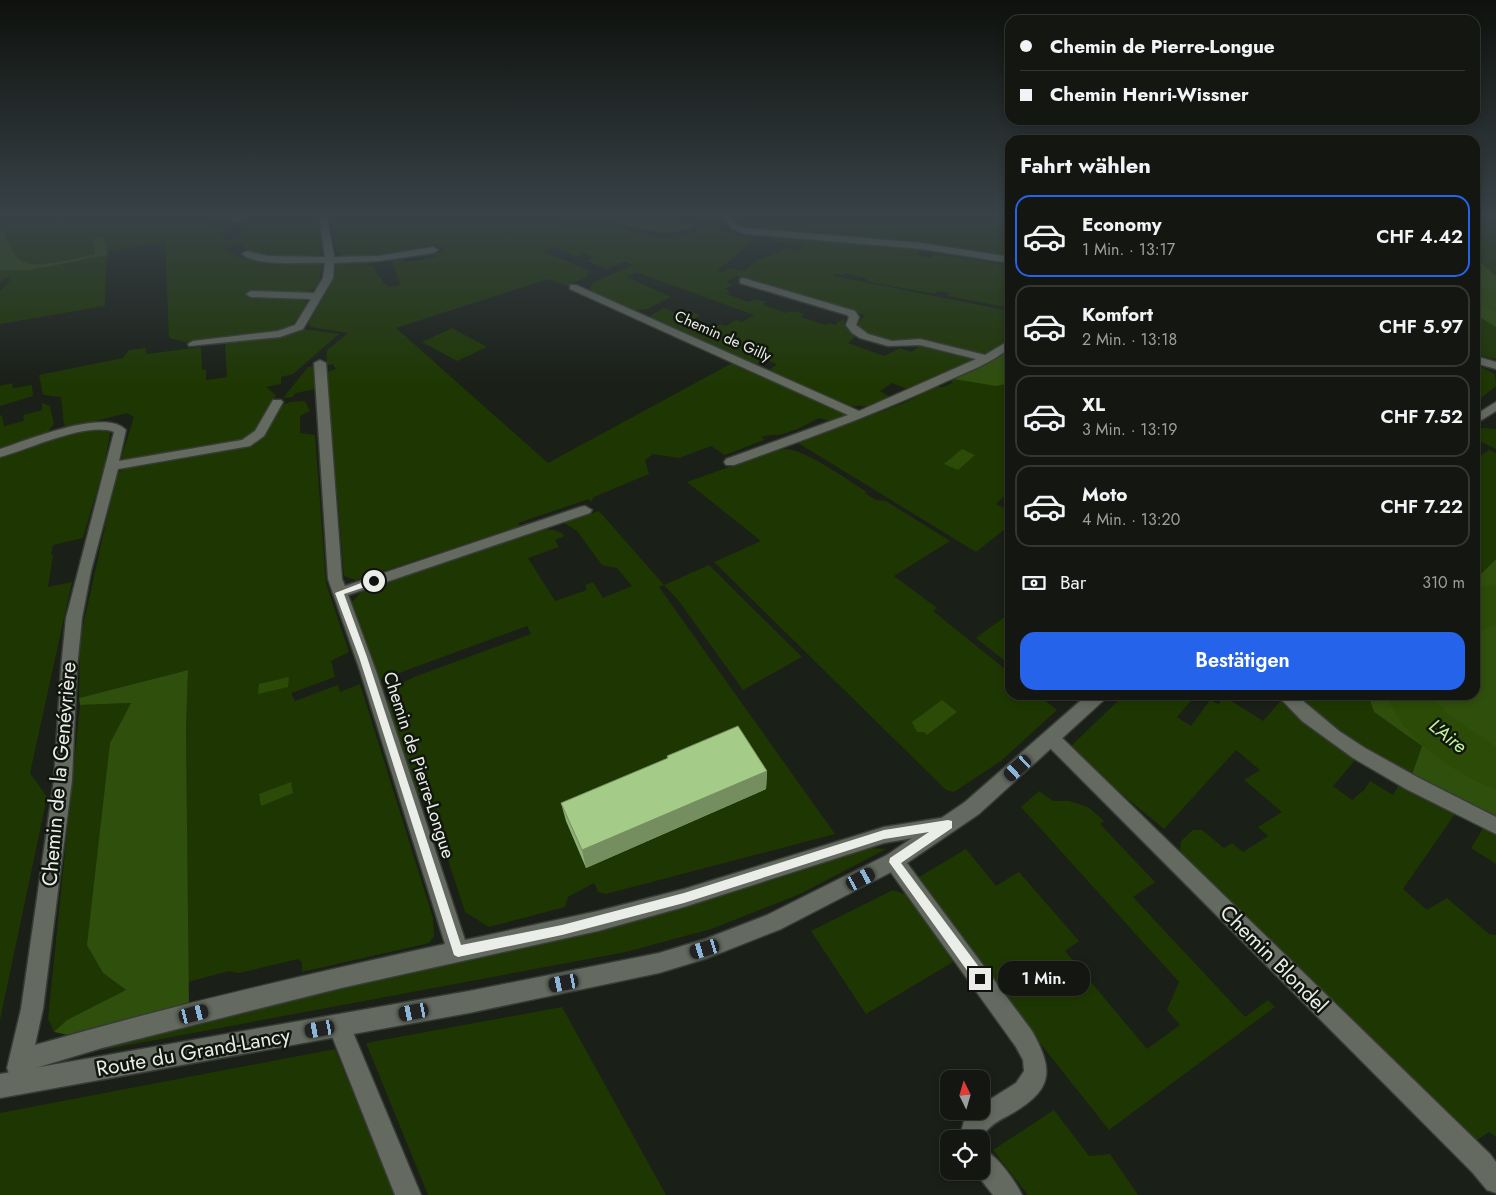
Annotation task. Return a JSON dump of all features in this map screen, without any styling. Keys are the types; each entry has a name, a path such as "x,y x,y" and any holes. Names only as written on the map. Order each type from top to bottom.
{"street":[{"path":"193,344 290,331 299,327 328,278 329,272"},
{"path":"744,281 851,313 854,317 851,325 864,336 892,344 920,342 986,358"},
{"name":"Chemin de Gilly","path":"573,287 859,415"},
{"path":"252,294 318,296"},
{"path":"730,462 859,415 986,358 1005,346"},
{"path":"1480,361 1496,366"},
{"name":"Chemin de Pierre-Longue","path":"320,363 335,579 363,657 458,951"},
{"path":"112,466 246,443 260,433 277,402"},
{"path":"1480,417 1496,406"},
{"name":"Chemin de la Genévrière","path":"0,453 95,425 114,425 120,430 74,618 69,668 63,780 32,1008 20,1061 6,1085"},
{"path":"340,593 585,510"},
{"name":"Route du Grand-Lancy","path":"6,1085 339,1026 659,963 705,949 774,922 894,862 972,808 1093,700"},
{"path":"1290,700 1304,713 1368,760 1496,826"},
{"name":"Chemin Blondel","path":"1051,738 1481,1162 1496,1181"},
{"name":"Route du Grand-Lancy","path":"20,1061 121,1032 341,977 562,930 684,898 884,835 948,825"},
{"path":"894,862 1024,1039 1034,1058 1036,1070 1032,1084 1022,1094 977,1122 972,1130"},
{"path":"339,1026 408,1195"},
{"path":"990,1171 1009,1195"}],"shaded area":[{"path":"0,272 106,272 105,306 0,324 0,292 10,280 8,277 0,282"},
{"path":"166,272 321,272 316,287 303,293 252,292 248,296 304,300 307,303 298,317 284,329 185,342 169,338"},
{"path":"335,272 376,272 378,277 381,277 383,284 386,283 387,287 400,285 396,272 588,272 587,277 566,286 548,279 396,328 548,463 734,362 848,414 831,421 819,418 792,431 762,437 764,440 725,455 711,446 679,458 653,454 645,460 649,474 594,497 591,502 589,499 518,523 520,526 356,580 344,576 327,372 336,369 333,364 326,366 327,350 348,333 311,327 308,324 330,286"},
{"path":"618,272 1005,272 1005,307 948,296 949,293 937,291 934,294 870,282 865,278 845,273 842,275 835,274 834,276 1005,310 1005,341 984,355 913,338 893,341 859,328 858,323 865,315 736,276 726,282 733,285 725,289 729,291 726,294 749,302 755,300 764,301 766,302 763,305 786,313 792,311 802,313 804,314 801,317 826,325 829,323 835,325 844,318 844,324 847,329 856,336 848,343 884,356 900,348 911,352 921,345 978,358 910,390 892,383 880,391 892,398 870,406 846,406 768,371 777,364 766,360 756,365 651,318 651,315 664,308 680,315 688,310 700,315 692,320 715,327 721,324 725,326 736,320 742,322 754,315 636,272 627,277 671,297 647,309 634,311 590,291 592,283"},
{"path":"1480,272 1491,272 1496,276 1496,327 1480,317"},
{"path":"1480,317 1496,327 1496,359 1480,355"},
{"path":"452,328 487,347 457,361 422,342"},
{"path":"305,329 339,334 293,374 281,377 281,384 266,387 276,395 254,431 244,439 126,460 121,458 134,417 127,413 72,427 64,425 61,397 43,395 39,375 123,358 129,350 146,348 146,354 201,347 202,370 206,369 206,380 227,377 225,345 231,341 279,337"},
{"path":"1005,352 1005,496 996,504 1005,508 1005,529 976,552 798,443 904,403 936,387 944,387 952,383 952,380"},
{"path":"1005,352 1005,384 996,386 954,379"},
{"path":"313,366 315,389 283,398 308,367"},
{"path":"1480,366 1495,374 1496,386 1480,399"},
{"path":"12,383 13,388 32,385 33,396 0,406 0,386"},
{"path":"305,401 310,411 300,416 300,433 315,435 326,583 349,652 331,661 335,677 291,693 295,701 338,685 340,692 360,684 433,918 434,936 429,943 302,972 302,962 298,959 239,973 229,971 188,982 186,729 188,670 79,698 80,639 117,473 127,467 240,448 261,433 280,406 290,402"},
{"path":"42,403 50,406 54,424 45,435 0,449 0,415 2,416 4,426 24,421 23,415 42,410"},
{"path":"94,428 111,429 104,467 83,538 53,545 51,555 53,555 48,587 72,582 30,773 47,797 0,1020 0,456 55,438"},
{"path":"1480,429 1496,429 1496,449 1480,441"},
{"path":"787,449 796,451 816,460 867,492 865,493 876,500 886,501 950,541 894,576 937,608 933,611 1005,669 1005,700 1044,700 1057,710 1001,761 954,792 946,790 714,562 761,541 687,482 777,450"},
{"path":"962,449 975,455 958,470 944,464"},
{"path":"1489,450 1496,453 1496,559 1480,575 1480,456"},
{"path":"599,511 664,585 659,587 835,834 606,894 598,892 594,883 568,897 565,907 489,927 465,912 426,792 418,795 386,702 402,683 414,677 531,634 527,626 380,680 351,603 363,590 540,530 556,531 565,536 555,540 559,547 528,558 555,601 587,590 585,585 593,582 603,598 632,586 617,568 602,565 577,531 564,523"},
{"path":"1496,559 1496,819 1411,777 1422,746 1374,712 1370,700 1480,700 1480,575"},
{"path":"709,565 802,657 743,690 678,600 664,585"},
{"path":"1005,617 1005,661 976,638"},
{"path":"188,670 186,729 189,1009 68,1035 54,1032 67,1020 126,990 103,973 87,945 110,743 131,703 80,705 79,698"},
{"path":"289,677 288,687 258,694 259,684"},
{"path":"942,700 957,712 927,735 924,732 917,732 912,722"},
{"path":"1119,700 1192,700 1177,717 1191,726 1210,700 1218,704 1222,700 1230,700 1263,721 1281,700 1283,700 1357,758 1333,786 1352,800 1365,789 1370,781 1393,795 1400,782 1457,811 1403,889 1427,910 1447,898 1489,934 1496,935 1496,1137 1489,1132 1474,1142 1180,852 1181,841 1193,830 1202,830 1224,848 1232,843 1243,852 1268,836 1258,827 1282,812 1244,780 1260,770 1236,750 1164,829 1117,790 1103,784 1075,755 1071,746"},
{"path":"1302,700 1370,700 1374,712 1422,746 1411,777 1362,752"},
{"path":"131,703 110,743 103,973 127,991 67,1020 54,1032 48,1019 80,705"},
{"path":"291,782 293,793 261,806 259,794"},
{"path":"1039,791 1053,801 1069,801 1088,807 1104,821 1100,824 1155,882 1133,897 1245,1017 1268,1000 1275,1007 1109,1130 1032,1033 919,877 966,849 996,886 1019,872 1079,941 1065,951 1147,1049 1180,1025 1167,1010 1179,982 1021,807"},
{"path":"1484,827 1496,833 1496,864 1471,848"},
{"path":"869,848 886,849 800,894 711,929 626,952 91,1052 106,1043 343,985 667,912 773,880"},
{"path":"893,890 910,896 953,962 866,1014 811,931"},
{"path":"562,1007 666,1195 428,1195 366,1043"},
{"path":"335,1049 395,1195 0,1195 0,1113"},
{"path":"1054,1110 1089,1156 1110,1154 1138,1195 1028,1195 993,1150"}],"building":[{"path":"738,726 767,771 582,850 561,803"}],"waterway":[{"name":"L'Aire","path":"1480,296 1496,304"},
{"name":"L'Aire","path":"1480,616 1487,613 1496,597"},
{"name":"L'Aire","path":"1411,700 1422,717 1433,728 1496,770"}],"route":[{"path":"374,581 340,593 363,657 458,951 562,930 684,898 884,835 948,825 894,862 980,979"}]}
